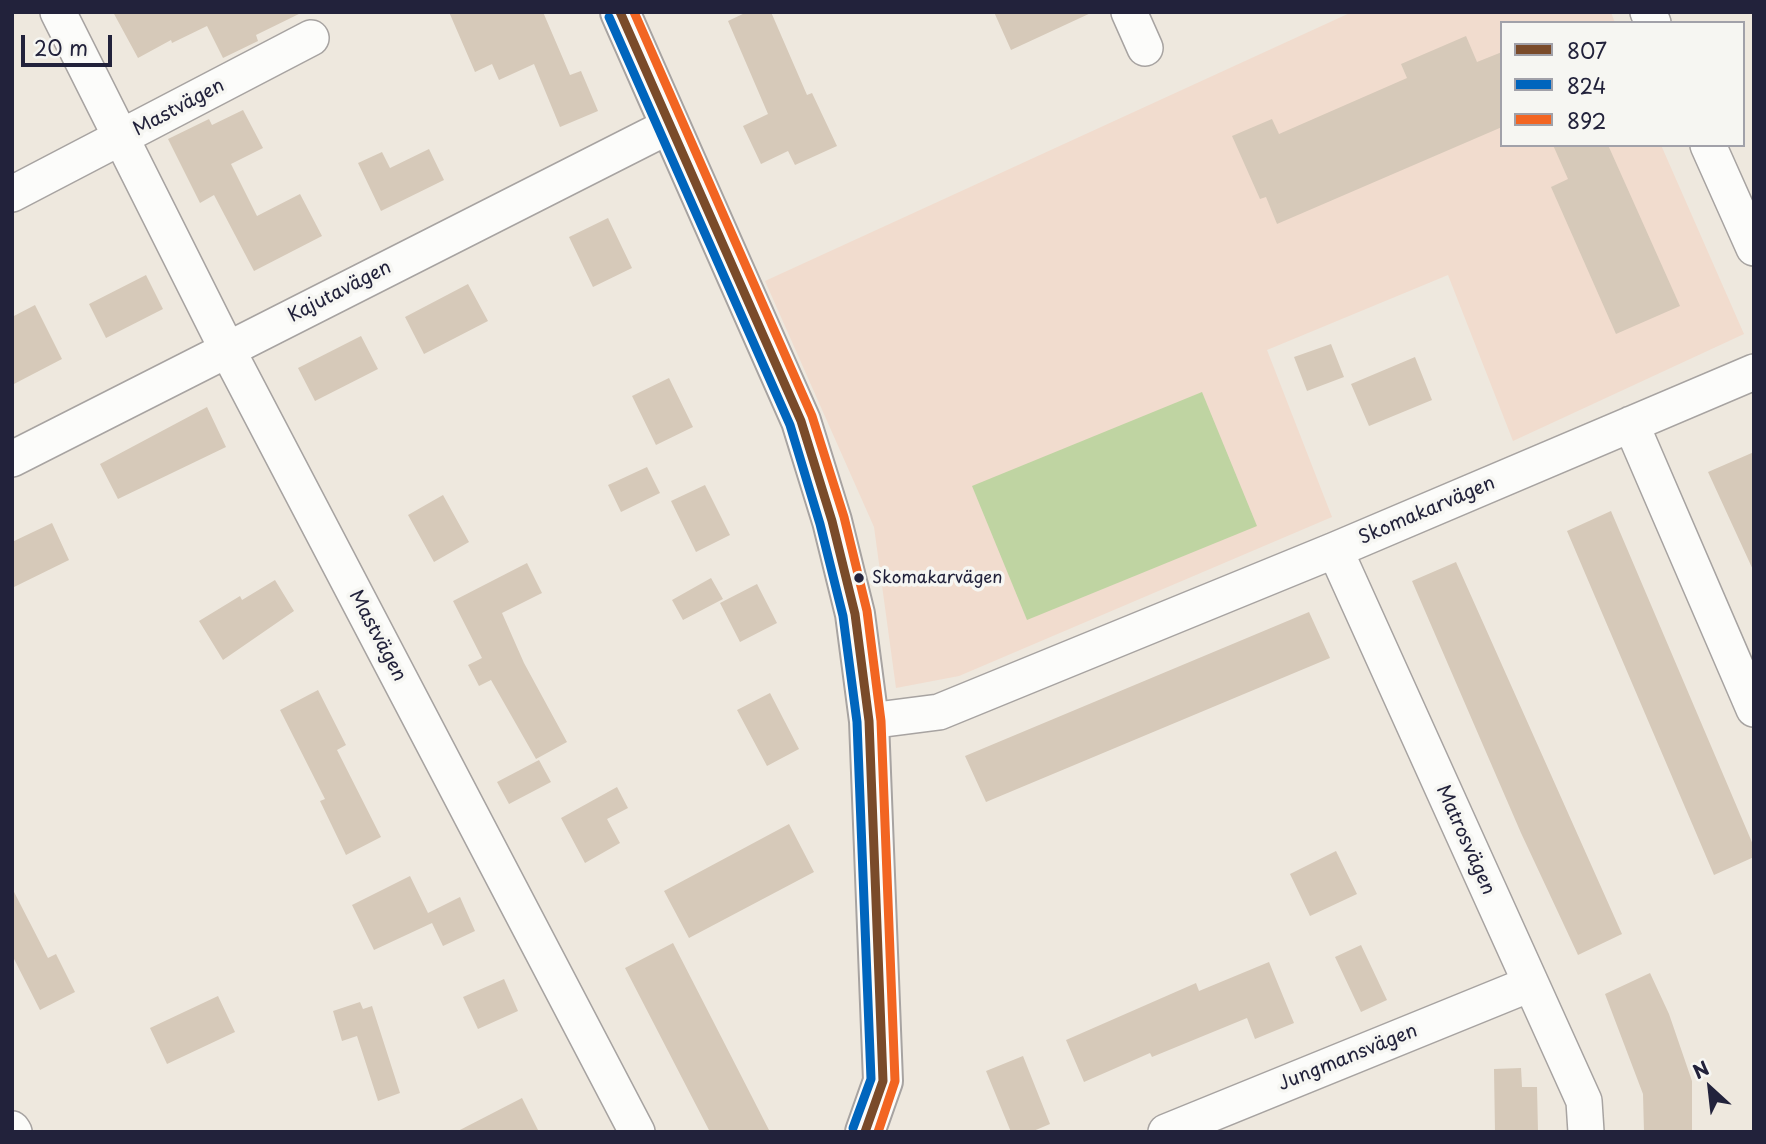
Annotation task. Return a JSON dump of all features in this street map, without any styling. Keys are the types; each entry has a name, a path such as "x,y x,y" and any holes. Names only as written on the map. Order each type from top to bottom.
{"street":[{"name":"Mastvägen","path":"58,12 227,349 637,1132"},
{"path":"620,12 656,132 802,421 832,521 855,614 869,721 883,1081 865,1132"},
{"path":"1129,12 1145,48"},
{"name":"Mastvägen","path":"12,194 311,38"},
{"name":"Kajutavägen","path":"12,459 656,132"},
{"path":"1709,147 1754,248"},
{"name":"Skomakarvägen","path":"869,721 939,712 1335,550 1754,372"},
{"path":"1631,424 1754,709"},
{"name":"Matrosvägen","path":"1335,550 1584,1101 1586,1132"},
{"name":"Jungmansvägen","path":"1166,1132 1530,984"}],"shaded area":[{"path":"1352,12 1611,12 1614,21 1500,21 1500,147 1662,147 1744,334 1513,441 1448,275 1267,350 1332,517 959,676 896,688 874,527 765,281"}],"green space":[{"path":"1202,392 1257,526 1027,620 972,486"}],"building":[{"path":"113,12 303,12 256,35 258,41 223,58 207,26 172,43 171,40 138,58"},
{"path":"449,12 543,12 570,75 581,71 598,111 560,127 534,64 499,80 492,64 475,72"},
{"path":"747,12 771,12 807,95 812,93 837,146 795,165 788,151 761,164 743,126 768,114 728,21"},
{"path":"994,12 1093,12 1011,50"},
{"path":"1466,36 1477,62 1500,53 1500,128 1277,224 1266,197 1260,199 1232,136 1272,119 1279,134 1407,78 1401,64"},
{"path":"243,110 263,148 231,164 257,216 300,194 322,236 254,271 214,195 200,203 168,139 209,119 212,125"},
{"path":"1554,147 1609,147 1680,306 1616,334 1551,187 1568,179"},
{"path":"429,149 444,180 381,211 358,163 382,152 390,168"},
{"path":"608,218 632,268 593,287 569,237"},
{"path":"146,275 163,309 106,338 89,304"},
{"path":"468,284 488,321 424,354 405,317"},
{"path":"35,305 62,359 12,385 12,317"},
{"path":"361,336 378,369 315,401 298,368"},
{"path":"1331,344 1344,377 1307,391 1294,357"},
{"path":"1415,357 1432,400 1369,426 1351,384"},
{"path":"669,378 693,427 656,445 632,396"},
{"path":"207,407 226,447 118,499 100,464"},
{"path":"1754,452 1754,572 1708,472"},
{"path":"647,467 660,493 621,512 608,485"},
{"path":"705,485 730,535 696,552 671,501"},
{"path":"443,495 469,542 434,562 408,515"},
{"path":"1611,511 1754,847 1754,857 1714,875 1567,531"},
{"path":"52,523 69,560 12,588 12,542"},
{"path":"1456,562 1622,934 1578,955 1521,833 1412,581"},
{"path":"527,563 542,593 502,613 524,663 567,742 536,759 491,680 479,686 468,665 482,658 453,601"},
{"path":"711,578 723,599 683,620 672,600"},
{"path":"275,580 294,611 223,660 199,621 240,596 242,600"},
{"path":"757,584 777,623 740,642 720,603"},
{"path":"1309,612 1330,658 986,802 965,756"},
{"path":"318,690 346,745 337,750 381,837 346,855 320,801 325,799 280,710"},
{"path":"770,693 799,749 767,766 737,710"},
{"path":"539,760 551,782 509,804 497,782"},
{"path":"617,787 628,808 607,819 620,843 585,863 561,818"},
{"path":"789,824 814,872 689,938 664,891"},
{"path":"1336,851 1357,894 1310,916 1290,874"},
{"path":"410,876 428,913 460,897 475,931 443,946 432,923 374,950 352,905"},
{"path":"12,888 48,958 56,954 75,992 40,1010 12,955"},
{"path":"673,943 770,1132 710,1132 625,968"},
{"path":"1361,945 1387,1000 1361,1012 1335,957"},
{"path":"1269,962 1294,1023 1255,1039 1247,1018 1152,1057 1150,1053 1084,1082 1066,1040 1196,983 1199,991"},
{"path":"1650,973 1669,1014 1692,1081 1692,1132 1644,1132 1643,1094 1605,994"},
{"path":"504,979 518,1011 478,1029 463,997"},
{"path":"218,996 235,1032 167,1064 150,1028"},
{"path":"360,1002 363,1009 372,1006 400,1093 378,1101 357,1036 342,1041 333,1011"},
{"path":"1023,1056 1050,1124 1031,1132 1011,1132 986,1071"},
{"path":"1521,1068 1522,1087 1537,1087 1538,1132 1495,1132 1494,1069"},
{"path":"522,1098 539,1132 456,1132"}],"transit line":[{"name":"807","path":"620,12 801,421 832,521 855,614 869,721 883,1081 865,1132"},
{"name":"892","path":"634,12 812,416 844,517 867,611 881,721 895,1081 878,1132"},
{"name":"824","path":"609,17 790,425 820,524 843,616 857,722 871,1079 853,1128"}],"place":[{"name":"Skomakarvägen","path":"859,578"}]}
